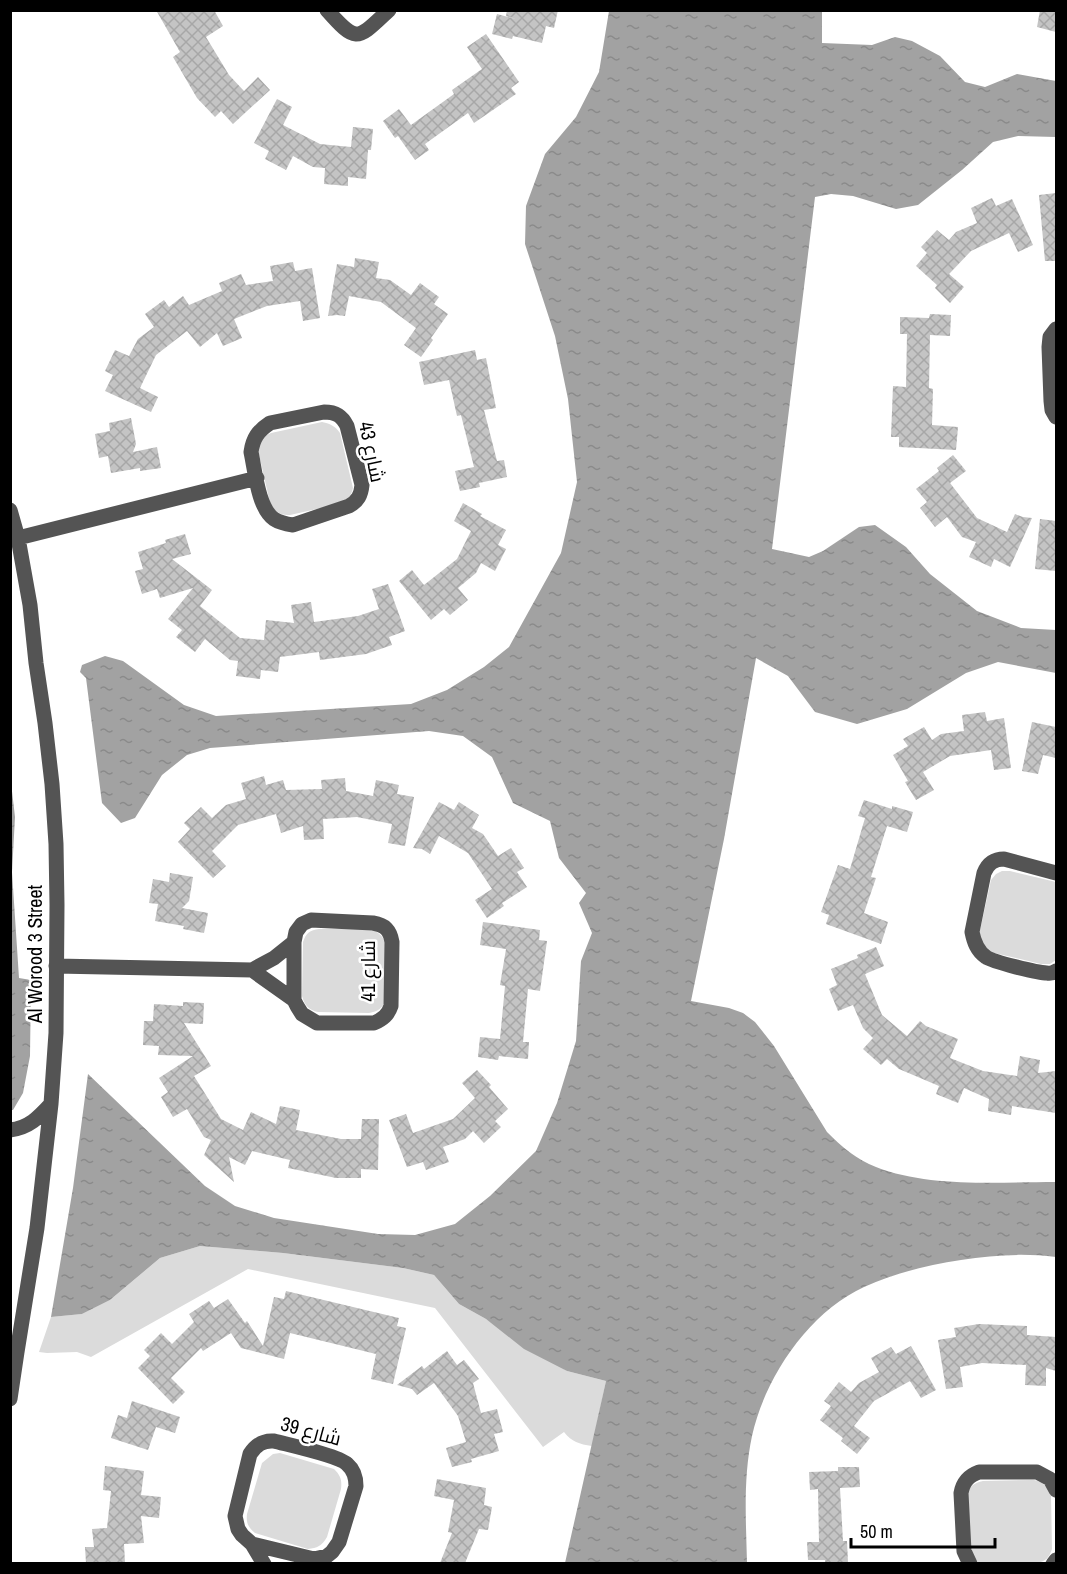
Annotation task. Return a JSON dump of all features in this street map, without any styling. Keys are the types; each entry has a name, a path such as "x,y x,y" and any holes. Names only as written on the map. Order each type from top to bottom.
{"street":[{"path":"327,10 343,29 356,34 368,30 388,10"},
{"path":"1056,329 1050,338 1048,347 1051,402 1056,417"},
{"name":"شارع 43","path":"332,412 344,419 347,426 362,485 355,503 293,525 283,523 268,513 263,504 257,478 251,452 256,435 262,428 270,423 332,412"},
{"path":"18,538 257,478"},
{"name":"Al Worood 3 Street","path":"10,510 18,538 30,604 52,783 57,905 56,1034 51,1104 37,1228 10,1398"},
{"path":"1056,873 1004,859 992,862 984,873 972,932 978,950 993,961 1047,974 1056,971"},
{"name":"شارع 41","path":"311,920 381,924 387,928 392,942 389,1012 380,1021 374,1023 317,1023 302,1014 294,1000 252,970 274,958 294,942 296,932 302,924 311,920"},
{"path":"294,942 294,1000"},
{"path":"56,966 252,970"},
{"path":"10,1130 18,1129 37,1120 51,1104"},
{"name":"شارع 39","path":"252,1544 311,1561 327,1556 339,1542 356,1485 353,1471 343,1461 274,1441 260,1443 254,1448 250,1454 235,1516 238,1529 252,1544 264,1563"},
{"path":"970,1563 964,1551 961,1493 963,1485 972,1474 1037,1472 1050,1479 1056,1490"},
{"path":"1053,1563 1056,1560"}],"shaded area":[{"path":"322,422 332,426 340,433 353,488 351,494 339,504 290,515 281,514 270,503 258,450 261,442 271,433"},
{"path":"1002,871 1056,882 1056,960 1050,964 990,952 984,948 979,935 991,880"},
{"path":"319,929 372,929 379,933 386,944 386,1000 383,1006 369,1013 318,1012 306,1005 302,996 303,942 309,932"},
{"path":"200,1246 283,1253 403,1268 434,1275 459,1304 567,1371 606,1381 592,1446 576,1442 564,1432 543,1447 435,1308 248,1269 91,1357 77,1352 39,1352 51,1317 82,1314 110,1300 160,1258"},
{"path":"280,1453 334,1469 340,1478 341,1489 327,1537 317,1547 308,1549 255,1533 248,1525 247,1514 262,1463 273,1454"},
{"path":"1034,1480 1044,1485 1051,1495 1052,1549 1048,1557 1037,1563 980,1564 972,1557 966,1494 973,1485 983,1481"}],"water":[{"path":"609,11 822,11 822,43 872,45 895,37 912,41 940,56 965,82 985,87 1017,74 1056,81 1056,137 1018,136 993,142 918,205 896,209 853,196 831,194 815,197 772,549 809,557 823,551 859,527 875,525 906,547 930,574 977,611 1021,628 1056,630 1056,673 998,662 966,673 907,709 857,724 815,712 788,676 756,658 724,839 691,1001 729,1008 743,1013 755,1022 774,1046 827,1132 862,1161 897,1174 941,1181 1056,1182 1056,1257 1020,1255 985,1257 936,1264 864,1287 844,1298 825,1313 792,1349 767,1391 758,1414 749,1452 746,1484 747,1563 565,1563 606,1381 567,1371 524,1349 486,1319 459,1304 434,1275 403,1268 283,1253 200,1246 160,1258 110,1300 82,1314 51,1317 73,1188 88,1074 205,1186 235,1206 274,1218 378,1234 415,1235 455,1224 490,1196 536,1151 557,1103 576,1041 581,961 592,933 579,903 586,893 559,858 550,821 513,803 492,757 463,736 429,731 210,748 187,755 162,775 135,818 121,823 102,803 86,678 80,672 82,665 105,656 123,661 184,705 216,716 411,704 447,690 484,667 509,647 561,553 577,482 568,399 555,336 525,244 526,206 545,154 576,117 599,72"},
{"path":"10,774 15,817 12,872 19,978 31,980 30,1056 23,1093 13,1110 11,1110"}],"building":[{"path":"156,10 214,10 223,26 206,37 229,75 244,91 258,77 270,90 233,124 221,111 215,117 197,98 173,57 180,52"},
{"path":"507,10 558,10 554,28 546,26 542,43 492,34 497,14 516,19 506,16"},
{"path":"1040,10 1056,10 1056,32 1037,27"},
{"path":"486,34 519,82 511,88 516,94 474,123 468,113 425,144 429,150 415,160 398,136 395,138 383,121 399,109 411,125 454,94 452,90 482,69 467,47"},
{"path":"277,99 292,107 283,125 320,144 351,147 353,127 373,129 371,150 368,150 366,179 348,177 348,186 324,184 325,168 313,167 293,156 286,170 265,159 269,151 254,143"},
{"path":"1056,193 1056,261 1045,261 1039,195"},
{"path":"992,198 996,206 1012,199 1033,245 1018,252 1009,233 971,251 949,274 964,287 950,303 935,288 937,285 916,266 927,253 921,247 937,230 949,240 956,232 977,223 971,208"},
{"path":"355,258 379,262 376,278 390,280 411,295 420,283 439,297 434,304 448,314 421,357 404,345 416,328 381,302 349,296 345,316 328,316 337,264 354,267"},
{"path":"293,262 295,271 312,268 320,318 303,321 300,301 267,306 234,319 242,338 223,346 217,333 200,347 187,331 156,355 140,388 158,397 151,412 105,391 113,375 105,371 115,350 129,356 138,339 154,327 145,314 164,300 169,307 183,296 189,305 222,291 219,283 241,274 246,285 273,281 270,266"},
{"path":"930,314 951,315 950,336 930,335 929,388 933,389 932,425 958,427 956,450 899,447 899,437 891,437 893,386 906,387 907,334 900,334 900,317 929,318"},
{"path":"475,350 477,360 486,358 496,408 484,410 497,461 504,460 507,477 479,483 480,487 460,491 455,471 474,467 461,415 457,416 449,380 424,385 419,362"},
{"path":"131,418 136,444 133,452 157,447 161,468 140,471 140,468 111,473 108,456 99,458 95,434 110,431 109,423"},
{"path":"953,455 966,471 950,483 977,518 1007,532 1015,514 1032,518 1010,567 994,559 991,567 969,557 976,542 962,537 947,517 935,527 920,508 927,502 916,489 939,471 937,468"},
{"path":"463,503 482,514 480,516 506,530 498,545 506,549 495,571 481,563 476,573 458,588 468,600 450,615 444,609 431,620 399,581 412,570 424,585 457,559 471,531 454,521"},
{"path":"1040,519 1056,521 1056,571 1035,569"},
{"path":"185,534 191,554 172,559 212,590 200,606 240,638 264,640 266,620 294,623 291,605 311,602 314,622 358,616 379,609 372,589 388,584 405,631 389,637 392,645 366,654 320,660 319,652 280,657 278,672 261,670 260,679 236,676 238,661 230,660 205,639 195,652 176,637 182,630 168,619 193,588 160,598 157,589 142,594 135,571 143,569 138,552"},
{"path":"985,712 987,721 1004,718 1011,768 994,770 991,750 950,756 923,772 934,790 916,800 893,755 908,746 903,739 924,727 932,740 941,734 964,731 962,715"},
{"path":"1032,722 1056,727 1056,758 1043,755 1038,774 1022,771"},
{"path":"264,776 266,785 283,780 286,790 322,789 321,780 345,778 346,791 373,796 376,780 399,785 397,794 414,797 405,846 388,843 392,824 357,817 323,819 324,839 304,840 303,826 281,833 276,814 238,825 212,851 226,866 213,878 178,842 190,829 184,823 201,807 212,818 226,805 246,799 241,783"},
{"path":"864,800 892,809 892,806 913,812 907,832 887,826 871,877 876,878 864,913 888,922 881,944 826,924 829,915 821,912 838,865 850,869 865,818 858,816"},
{"path":"439,802 454,810 459,802 479,815 472,828 483,834 498,856 511,848 524,868 517,872 527,887 502,903 504,906 487,918 475,900 492,889 468,853 439,836 430,854 422,849 413,848"},
{"path":"170,873 193,877 189,901 182,908 208,913 204,933 183,929 184,926 155,921 158,904 149,903 153,879 169,882"},
{"path":"483,922 540,930 539,940 547,941 540,991 528,989 523,1042 529,1042 528,1059 499,1056 498,1060 478,1057 480,1037 500,1039 505,986 500,985 506,949 480,945"},
{"path":"876,947 884,966 865,974 882,1015 907,1036 920,1021 926,1026 958,1039 950,1058 983,1071 1017,1076 1020,1056 1040,1060 1038,1073 1056,1071 1056,1113 1012,1106 1011,1115 988,1111 989,1099 964,1088 958,1103 936,1094 939,1086 899,1069 887,1059 881,1065 863,1049 873,1038 863,1028 853,1005 838,1011 829,989 837,985 831,969 858,958 857,955"},
{"path":"183,1002 204,1003 203,1024 184,1023 211,1066 194,1076 221,1119 243,1130 251,1112 276,1124 280,1106 300,1110 296,1130 341,1139 361,1139 362,1119 379,1119 378,1170 361,1169 361,1178 336,1178 288,1168 290,1160 252,1151 245,1165 229,1157 234,1182 204,1155 211,1140 204,1137 187,1109 173,1117 161,1097 168,1092 159,1078 193,1056 158,1055 159,1046 143,1045 144,1021 153,1021 154,1004 183,1006"},
{"path":"477,1070 508,1109 495,1121 501,1127 484,1143 473,1131 465,1139 443,1147 449,1162 426,1170 423,1162 407,1167 389,1120 406,1114 413,1133 453,1119 475,1098 462,1083"},
{"path":"286,1291 399,1318 397,1326 406,1328 393,1384 371,1379 376,1354 290,1333 284,1359 241,1348 231,1333 203,1351 201,1348 171,1378 185,1392 173,1404 138,1368 150,1356 144,1350 161,1333 172,1344 194,1322 189,1314 209,1301 214,1308 228,1299 245,1323 247,1321 263,1346 274,1297 284,1299"},
{"path":"979,1324 1027,1326 1027,1335 1056,1337 1056,1371 1046,1368 1046,1386 1025,1385 1026,1365 982,1363 960,1367 963,1387 946,1389 938,1340 956,1337 954,1328"},
{"path":"911,1346 936,1390 921,1398 910,1381 874,1401 854,1426 870,1438 857,1454 841,1441 843,1438 820,1420 831,1406 824,1401 839,1382 851,1392 859,1383 879,1372 871,1358 891,1347 896,1354"},
{"path":"447,1351 457,1365 464,1360 479,1379 473,1383 481,1413 497,1409 503,1432 494,1434 499,1451 452,1467 446,1448 466,1442 458,1416 434,1383 417,1395 412,1389 397,1385 422,1366 424,1369"},
{"path":"132,1401 180,1417 175,1433 156,1427 148,1450 111,1438 118,1415 127,1418"},
{"path":"105,1466 144,1471 141,1495 161,1497 159,1518 141,1516 144,1543 124,1544 125,1563 86,1563 85,1547 94,1547 92,1529 107,1528 111,1491 103,1490"},
{"path":"838,1467 859,1467 860,1487 840,1488 843,1541 847,1541 848,1563 808,1560 807,1542 819,1542 818,1489 810,1490 809,1472 838,1471"},
{"path":"437,1479 486,1488 484,1505 492,1507 488,1530 479,1529 465,1563 440,1563 452,1533 448,1532 454,1500 434,1496"}]}
